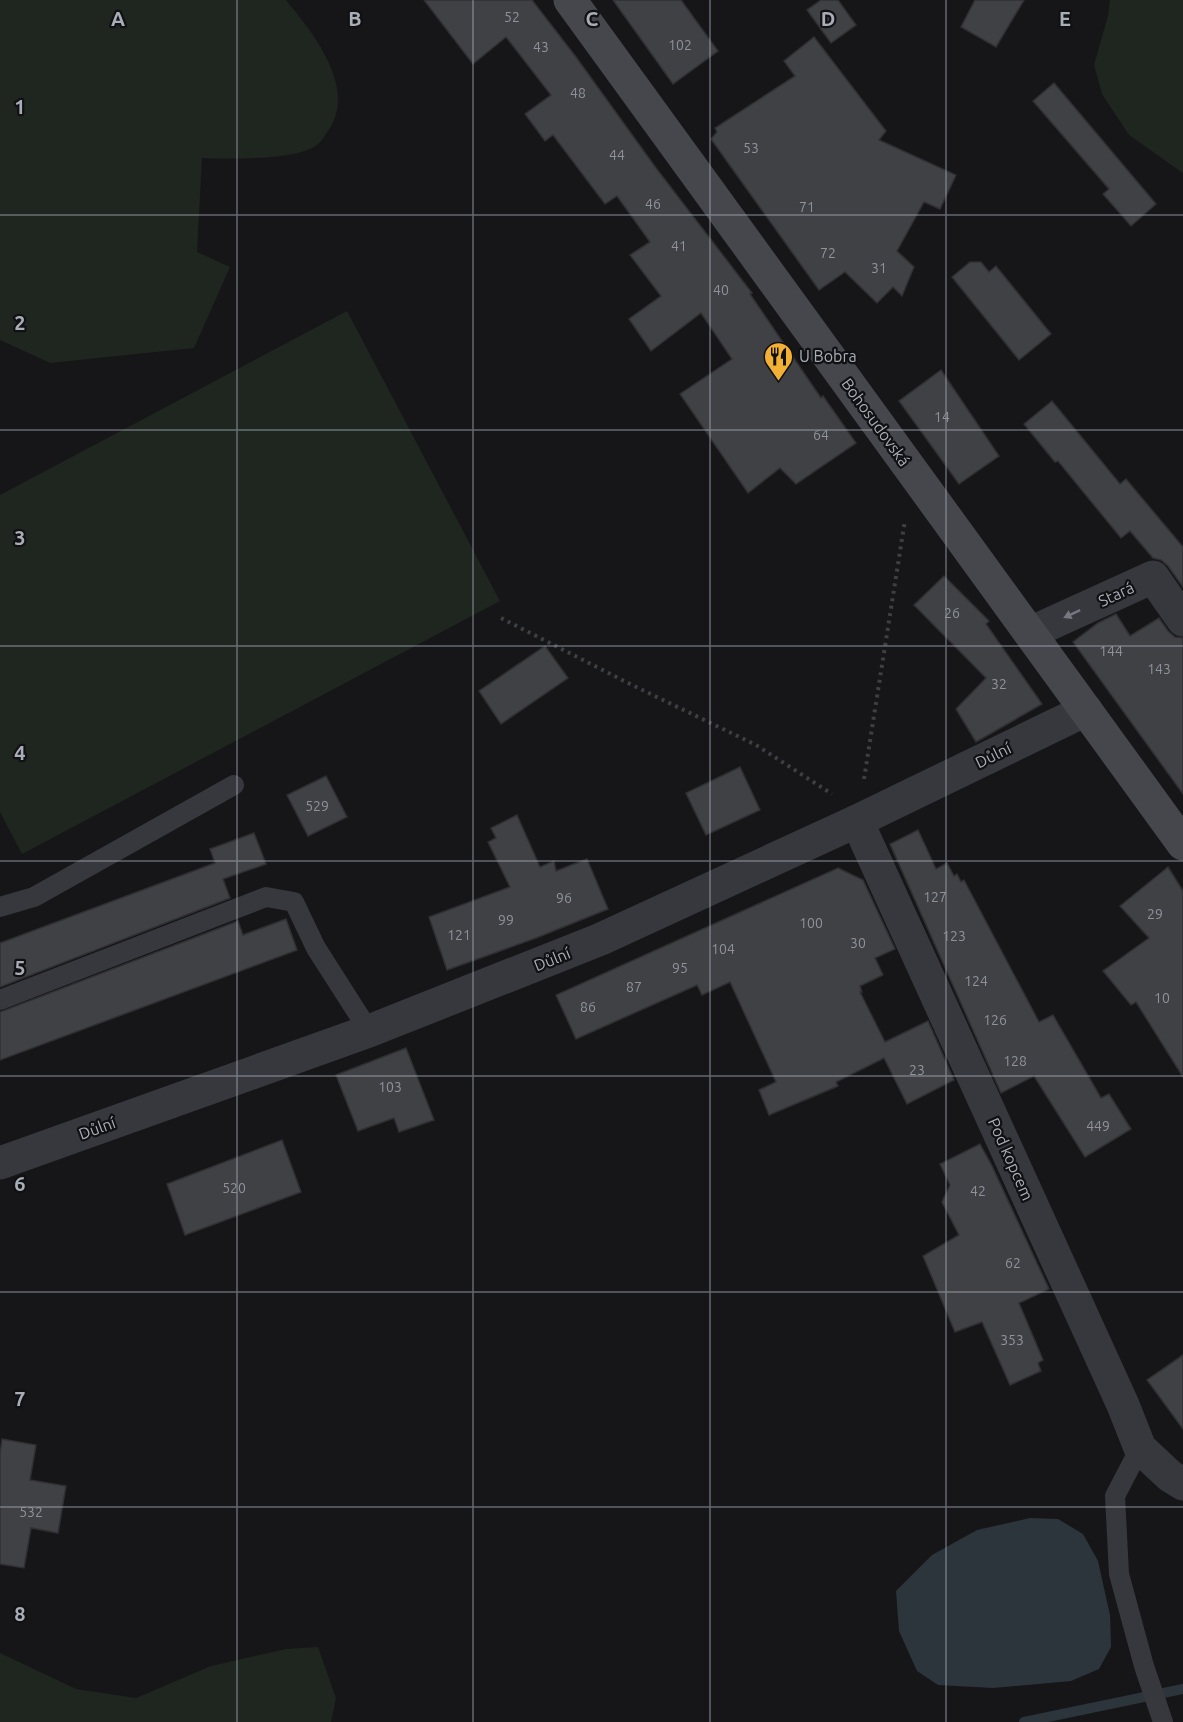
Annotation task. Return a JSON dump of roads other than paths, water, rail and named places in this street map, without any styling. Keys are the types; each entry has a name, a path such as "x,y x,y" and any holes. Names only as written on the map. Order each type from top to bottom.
{"street":[{"name":"Bohosudovská","path":"570,0 1183,844"},
{"name":"Stará","path":"1030,633 1153,577 1183,620"},
{"name":"Důlní","path":"0,1163 369,1031 602,939 857,821 1086,710"},
{"name":"Pod kopcem","path":"857,821 1123,1405 1140,1448 1170,1476 1183,1484"}],"lane":[{"path":"0,908 33,897 234,785"},
{"path":"0,1000 266,897 294,902 316,948 369,1031"},
{"path":"1140,1448 1115,1496 1119,1574 1144,1666 1163,1722"}],"waterway":[{"path":"1024,1722 1183,1689"}],"place":[{"name":"U Bobra","path":"778,382"}]}
